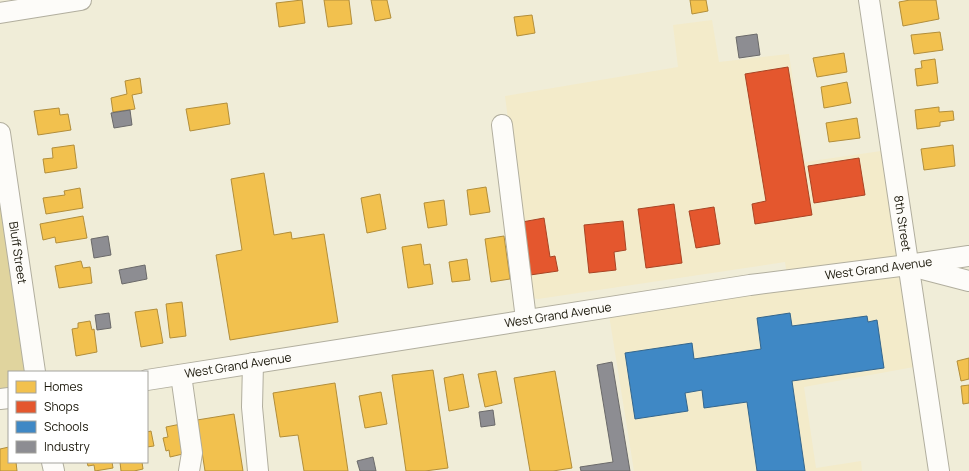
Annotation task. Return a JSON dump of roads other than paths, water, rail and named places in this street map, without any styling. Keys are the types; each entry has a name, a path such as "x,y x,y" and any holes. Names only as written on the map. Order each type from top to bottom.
{"street":[{"path":"0,13 81,0"},
{"name":"8th Street","path":"868,0 939,471"},
{"path":"502,125 526,319"},
{"name":"Bluff Street","path":"0,133 3,165 35,371"},
{"name":"West Grand Avenue","path":"148,380 526,319 750,285 969,256"},
{"path":"908,265 969,281"},
{"path":"253,363 252,407 258,471"},
{"path":"181,375 192,453 189,471"}]}
